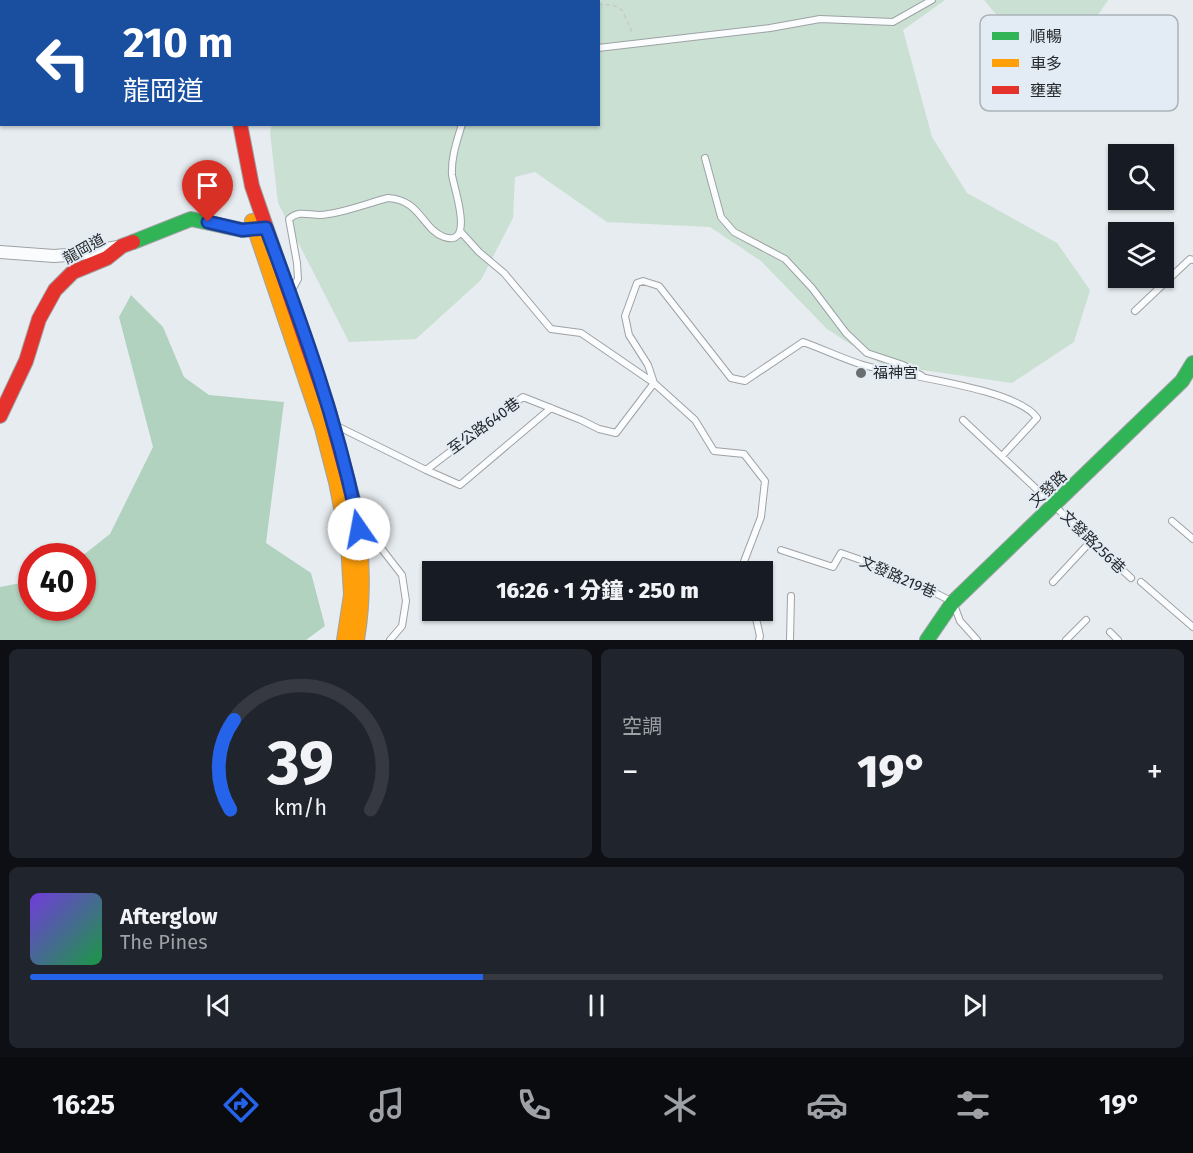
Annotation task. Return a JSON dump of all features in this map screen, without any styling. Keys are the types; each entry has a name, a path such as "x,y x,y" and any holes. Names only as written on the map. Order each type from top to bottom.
{"street":[{"path":"230,126 240,178 328,426 365,594 357,640"},
{"path":"240,126 260,229"},
{"name":"龍岡道","path":"0,416 26,361 39,319 55,290 74,272 108,258 122,246 191,219 242,230 260,229"},
{"path":"0,252 54,256 122,246"},
{"name":"文發路","path":"927,640 953,602 1182,381 1193,363"},
{"path":"344,640 351,595 355,543"}],"lane":[{"path":"600,48 770,28 820,19 893,22 932,0"},
{"path":"461,126 453,153 452,176 461,213 460,231 479,252 504,273 551,329 580,333 654,382 694,420 714,451 744,454 765,481 761,517 744,561"},
{"path":"705,158 721,218 735,231 785,259 812,288 846,333 867,353 903,364 927,379"},
{"path":"283,294 298,279 289,219 294,215 328,214 388,198 399,198 418,211 444,237 452,237 460,231"},
{"path":"1135,311 1190,259 1193,260"},
{"path":"654,382 648,365 629,335 625,316 637,283 643,281 659,286 730,378 744,381 803,342 862,365 992,393 1018,402 1033,412 1037,418 1002,456"},
{"name":"至公路640巷","path":"426,470 523,397 599,429 616,433 654,382"},
{"path":"328,426 460,485 551,408"},
{"name":"文發路256巷","path":"963,420 1131,578"},
{"path":"1172,521 1193,539"},
{"path":"1053,582 1092,540"},
{"path":"355,543 381,548 402,575 406,601 402,626 390,640"},
{"name":"文發路219巷","path":"781,550 833,567 841,553 892,571 953,602"},
{"path":"1141,582 1193,627"},
{"path":"790,640 791,596"},
{"path":"953,602 960,621 977,640"},
{"path":"1066,640 1086,620"},
{"path":"757,621 759,640"},
{"path":"1110,632 1118,640"}],"path":[{"path":"600,4 613,5 622,10 636,44"}],"green space":[{"path":"600,0 945,0 903,30 932,137 967,193 1057,243 1090,290 1074,342 1012,383 881,364 827,329 761,261 710,227 607,222 535,172 515,177 513,218 481,280 416,339 349,342 278,203 270,132 272,126 600,126"},
{"path":"984,0 1108,0 1098,15 997,15"},
{"path":"131,295 163,327 184,377 209,395 284,402 266,543 311,573 325,626 306,640 0,640 0,587 18,584 18,621 96,621 96,545 110,534 153,447 119,317"}],"traffic: fast":[{"path":"133,242 191,219 242,230 264,229"},
{"path":"927,640 953,602 1182,381 1193,363"}],"traffic: slow":[{"path":"252,221 322,428 336,482 348,543 351,595 344,640"},
{"path":"354,503 362,571 357,640"}],"traffic: jam":[{"path":"240,126 252,186 327,404 354,503"},
{"path":"0,416 26,361 39,319 55,290 73,272 107,258 122,246 133,242"}],"place":[{"name":"福神宮","path":"861,373"}],"route":[{"path":"208,222 242,230 266,228 334,424 359,529"}]}
